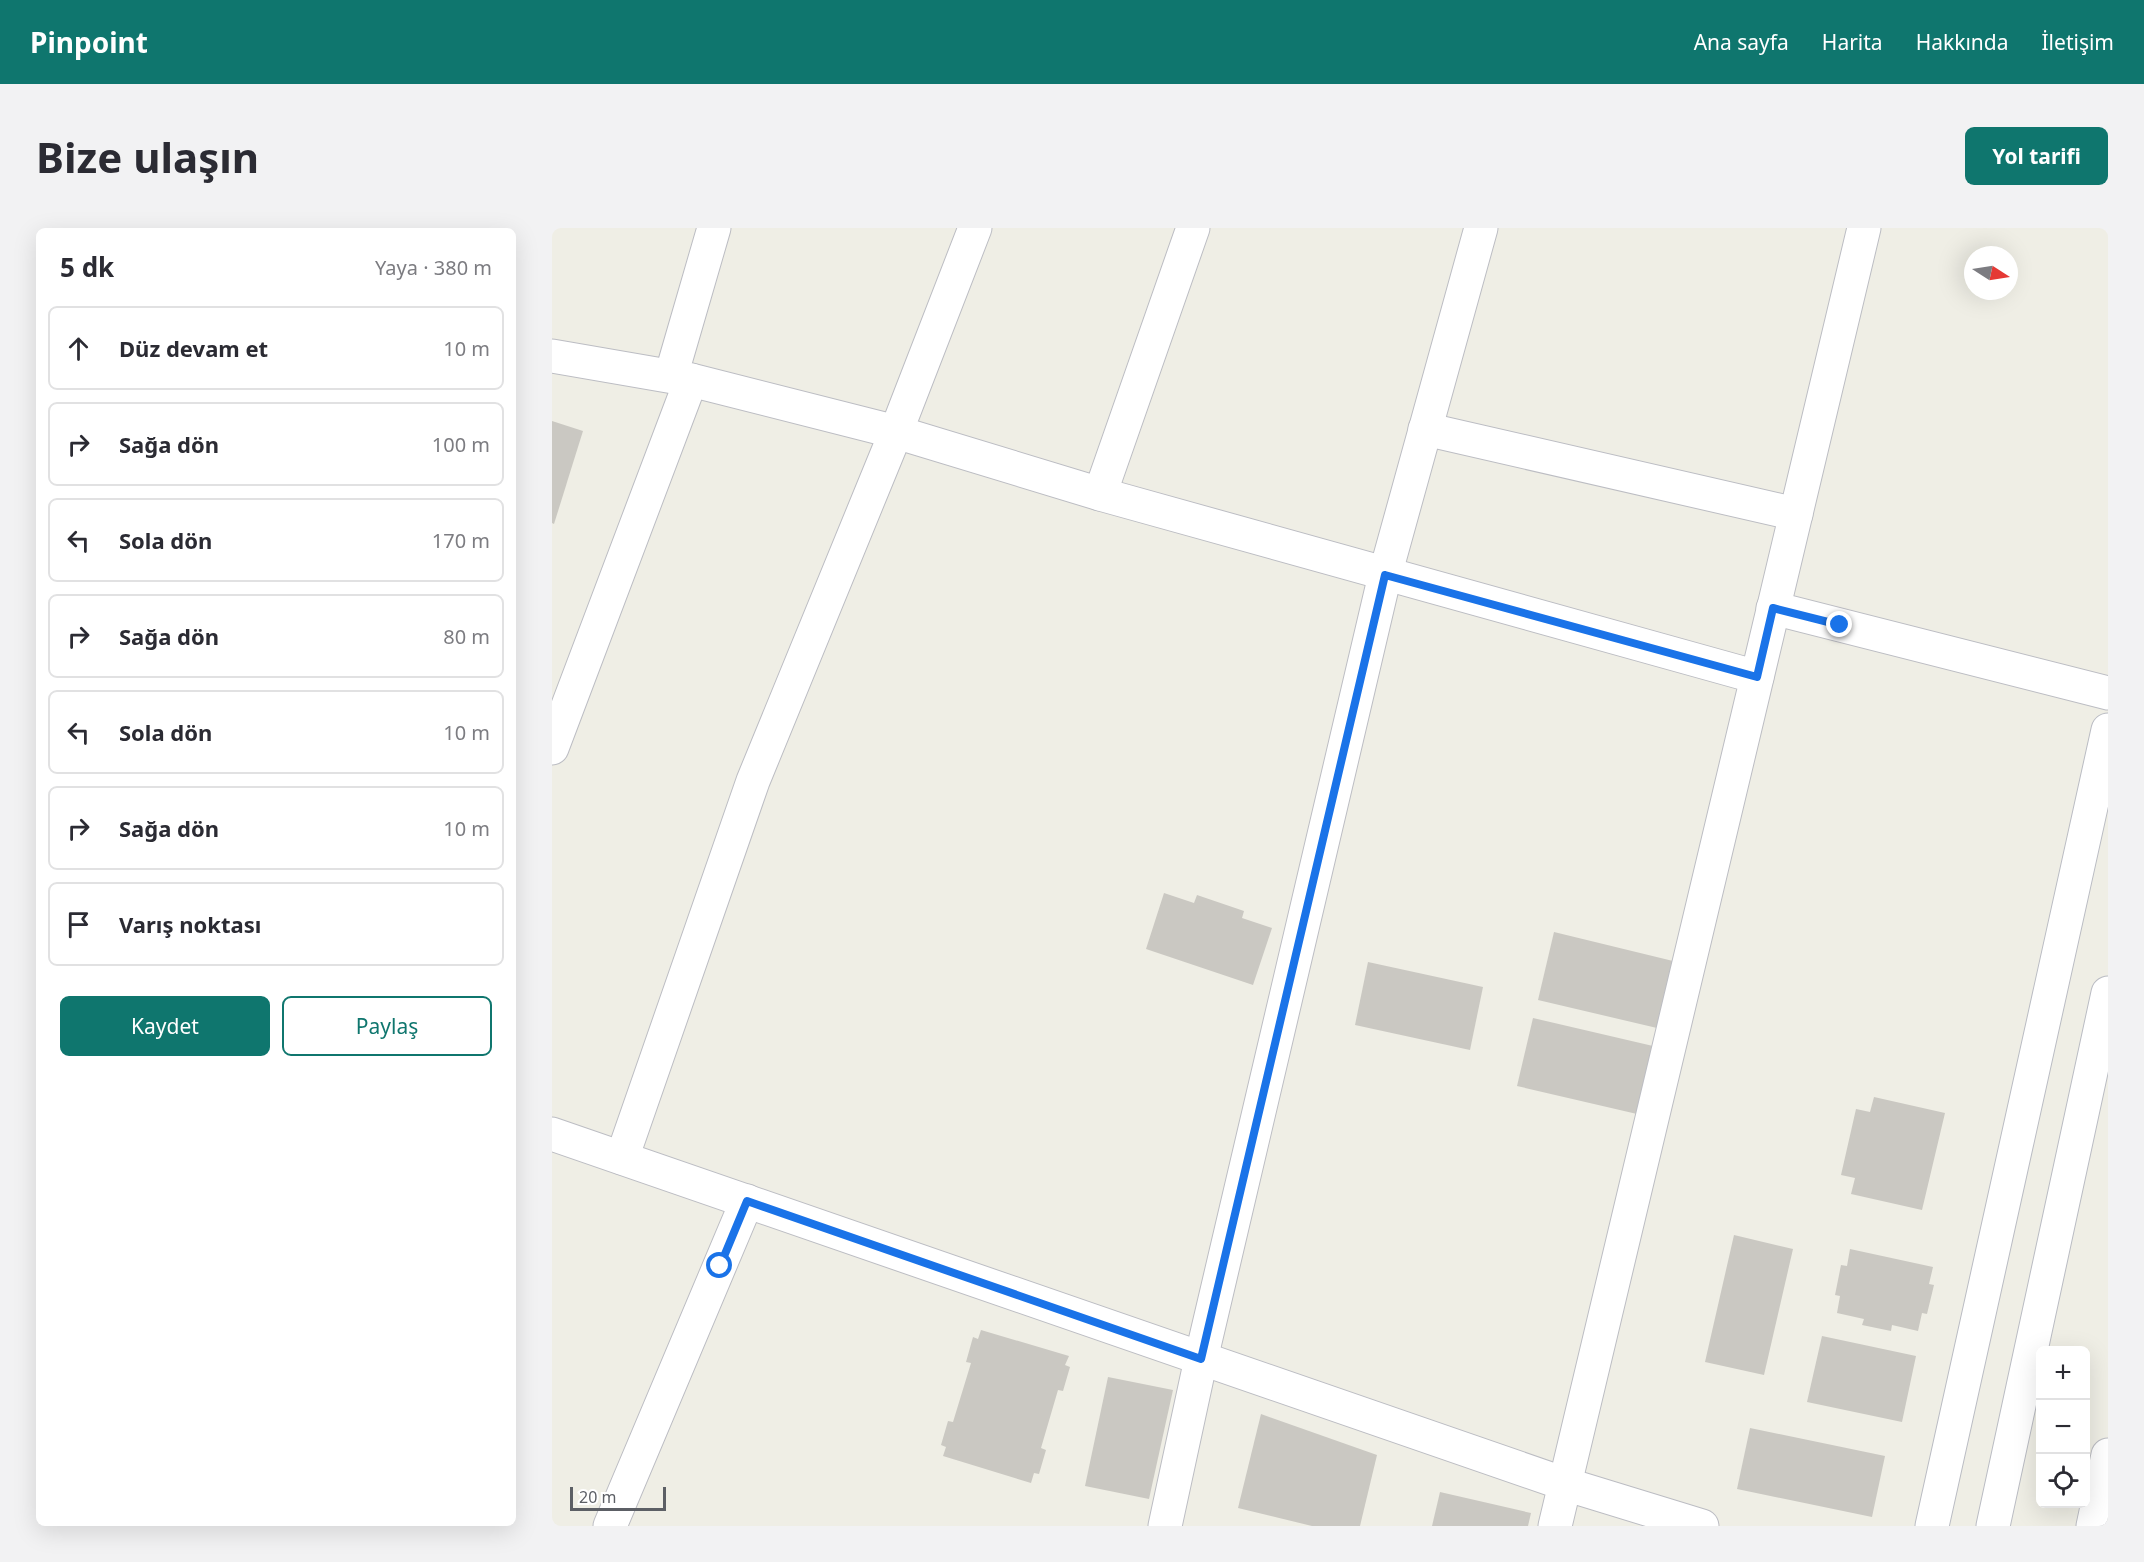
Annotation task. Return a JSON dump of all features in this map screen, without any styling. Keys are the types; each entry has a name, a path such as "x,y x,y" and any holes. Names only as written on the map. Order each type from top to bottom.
{"street":[{"path":"552,748 681,378 714,228"},
{"path":"622,1158 753,781 896,432 975,228"},
{"path":"1100,494 1193,228"},
{"path":"1165,1526 1201,1359 1385,575 1481,228"},
{"path":"1555,1526 1864,228"},
{"path":"552,356 681,378 896,432 1100,494 1757,677"},
{"path":"1425,429 1796,514"},
{"path":"1773,608 2108,693"},
{"path":"1932,1526 2108,730"},
{"path":"1992,1526 2108,993"},
{"path":"552,1134 1565,1484 1702,1526"},
{"path":"610,1526 747,1201"},
{"path":"2092,1526 2108,1455"}],"building":[{"path":"552,421 583,431 554,524 552,523"},
{"path":"1164,893 1194,903 1197,895 1244,911 1242,918 1272,928 1253,985 1146,949"},
{"path":"1554,932 1673,961 1657,1028 1538,1000"},
{"path":"1368,962 1483,987 1470,1050 1355,1025"},
{"path":"1533,1018 1653,1046 1637,1114 1517,1086"},
{"path":"1874,1097 1945,1113 1922,1210 1851,1194 1855,1178 1841,1175 1856,1109 1870,1112"},
{"path":"1734,1235 1793,1249 1764,1375 1705,1362"},
{"path":"1850,1249 1933,1267 1929,1284 1934,1285 1927,1314 1922,1313 1918,1331 1892,1325 1891,1331 1862,1325 1864,1319 1837,1313 1840,1296 1835,1295 1841,1265 1847,1266"},
{"path":"981,1330 1069,1356 1065,1365 1070,1367 1063,1391 1058,1390 1041,1448 1046,1450 1039,1474 1034,1473 1031,1483 943,1456 946,1447 941,1445 948,1421 953,1422 971,1363 966,1362 973,1337 978,1339"},
{"path":"1822,1336 1916,1356 1902,1422 1807,1402"},
{"path":"1108,1377 1173,1390 1149,1499 1085,1486"},
{"path":"1261,1414 1377,1455 1360,1526 1312,1526 1238,1508"},
{"path":"1750,1428 1885,1456 1872,1517 1737,1489"},
{"path":"1440,1492 1531,1513 1528,1526 1432,1526"}],"route":[{"path":"720,1266 747,1201 1201,1359 1385,575 1757,677 1773,608 1840,625"}]}
